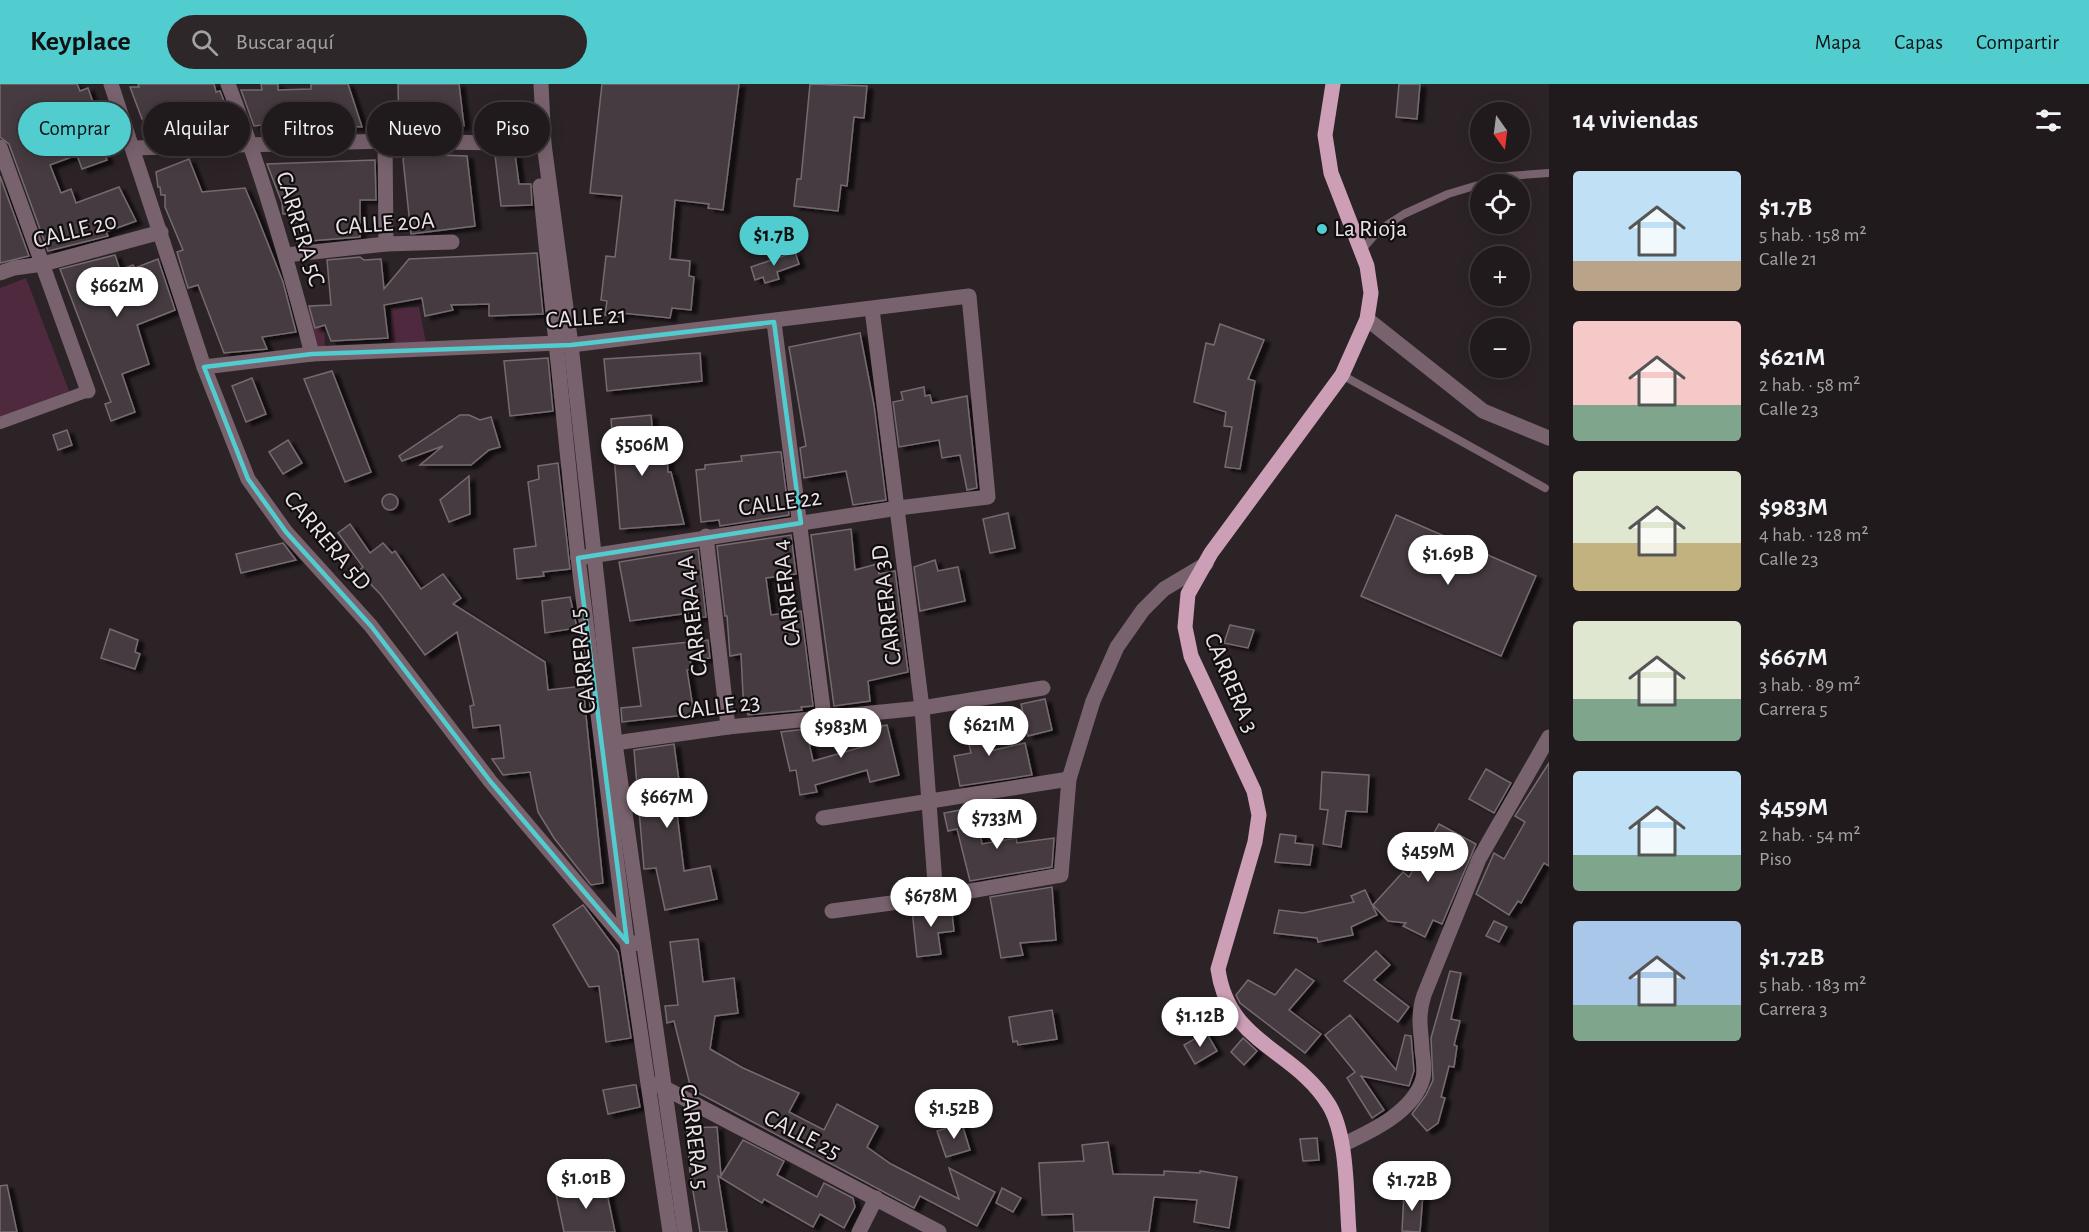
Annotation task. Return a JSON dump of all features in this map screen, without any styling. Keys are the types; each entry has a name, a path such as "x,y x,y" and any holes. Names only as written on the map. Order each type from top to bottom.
{"main road":[{"name":"CARRERA 3","path":"1333,84 1325,135 1331,173 1367,266 1371,293 1367,319 1342,375 1210,553 1188,594 1185,627 1189,646 1254,791 1259,815 1255,842 1218,969 1221,989 1231,1010 1246,1030 1302,1074 1329,1105 1342,1145 1349,1232"}],"street":[{"name":"CARRERA 5D","path":"111,84 204,367 248,479 286,532 370,626 490,781 635,943"},
{"name":"CARRERA 5C","path":"228,84 251,145 286,255 312,354"},
{"name":"CARRERA 5","path":"531,84 534,102"},
{"name":"CARRERA 5","path":"541,84 541,102"},
{"path":"133,148 367,142"},
{"path":"0,147 88,392 0,423"},
{"path":"385,156 386,244"},
{"name":"CARRERA 5","path":"542,156 594,556 635,943 645,1075 670,1232"},
{"name":"CALLE 20","path":"0,273 15,268 43,264 161,232"},
{"name":"CALLE 20A","path":"286,255 386,244 452,242"},
{"name":"CALLE 21","path":"204,367 312,354 565,344 774,322 969,296 988,497"},
{"name":"CARRERA 3D","path":"872,309 922,708 936,897"},
{"path":"1367,319 1483,411 1549,438"},
{"name":"CARRERA 4","path":"774,322 824,717"},
{"name":"CARRERA 5","path":"565,344 578,558 635,943 667,1091 685,1232"},
{"name":"CALLE 22","path":"578,558 706,536 988,497"},
{"name":"CARRERA 4A","path":"706,536 728,727"},
{"path":"832,911 936,897 1061,875 1069,779 1093,701 1117,647 1143,610 1164,588 1206,564"},
{"name":"CALLE 23","path":"615,744 728,727 922,708 1043,688"},
{"path":"1342,1145 1377,1129 1399,1113 1419,1086 1423,1078 1423,1060 1418,1013 1424,995 1479,859 1549,737"},
{"path":"823,818 1069,779"},
{"name":"CALLE 25","path":"645,1075 667,1091 939,1232"},
{"path":"859,1232 876,1198"}],"lane":[{"path":"1361,252 1378,230 1404,214 1448,194 1508,176 1549,173"},
{"path":"1342,375 1545,488"}],"highlighted area":[{"path":"774,322 801,523 578,558 627,942 490,781 371,626 286,532 248,479 204,367 312,354 571,345"}],"shaded area":[{"path":"26,278 69,391 0,417 0,288"},
{"path":"419,307 426,343 392,347 315,348 304,310 316,308 324,331 325,346 391,345 391,308"}],"building":[{"path":"0,84 77,84 80,91 88,88 93,102 18,102 18,156 74,156 50,165 61,193 71,189 76,203 119,187 136,221 106,232 108,236 48,251 9,144 0,137"},
{"path":"138,84 214,84 216,92 220,91 224,102 143,102 142,119 130,87 139,87"},
{"path":"261,84 278,84 278,90 311,89 311,84 348,84 354,102 262,102 262,125 254,126 250,115 250,102 245,102 241,90 262,90"},
{"path":"398,84 459,84 461,102 398,102"},
{"path":"602,84 739,84 723,210 708,208 709,204 675,200 670,259 690,261 689,276 694,277 691,310 672,308 670,318 622,313 622,317 605,315 607,301 601,300 606,256 615,257 622,196 590,193"},
{"path":"810,84 867,86 864,118 854,117 847,186 841,185 838,211 794,206 797,179 801,179"},
{"path":"1399,84 1420,84 1417,119 1396,117"},
{"path":"355,106 362,127 355,127"},
{"path":"77,156 105,156 107,160 82,169"},
{"path":"407,156 467,156 475,226 411,234 403,159"},
{"path":"495,156 515,156 519,184 531,184 532,205 501,206"},
{"path":"189,159 202,192 245,188 257,216 283,282 296,332 262,337 267,349 224,353 198,285 188,288 177,252 183,250 165,207 165,195 161,195 160,187 158,187 156,172"},
{"path":"375,160 376,200 360,200 360,237 297,242 296,230 292,230 292,214 283,214 282,203 267,164"},
{"path":"0,176 29,256 0,263"},
{"path":"795,252 799,264 777,272 779,279 765,283 763,277 755,280 751,267"},
{"path":"537,253 543,314 489,316 489,304 451,305 453,310 425,316 422,298 384,305 388,338 331,341 325,325 315,328 309,306 331,305 327,260 360,257 364,260 381,259 384,289 409,259"},
{"path":"115,255 120,270 133,265 135,268 158,259 175,310 137,325 149,364 122,374 135,412 111,421 105,404 111,402 60,269"},
{"path":"1220,324 1264,340 1248,379 1255,381 1240,469 1225,467 1232,427 1224,426 1226,412 1194,402 1206,343 1214,345"},
{"path":"860,333 874,405 886,500 853,505 846,471 804,478 800,448 806,446 789,347"},
{"path":"700,353 702,381 607,391 604,359"},
{"path":"548,358 553,411 510,416 504,361"},
{"path":"332,371 371,472 345,482 304,379"},
{"path":"252,378 266,414 246,422 232,386"},
{"path":"924,387 925,396 930,395 932,403 967,396 977,488 967,490 960,455 942,458 939,440 899,447 893,402 903,400 901,392"},
{"path":"460,415 469,415 480,420 491,417 500,447 489,450 471,465 420,465 443,446 402,461 399,456"},
{"path":"651,415 655,455 667,454 668,472 671,472 684,524 620,529 611,419"},
{"path":"67,430 72,445 58,450 53,435"},
{"path":"288,440 302,463 283,474 269,452"},
{"path":"781,452 789,515 720,526 719,520 701,522 696,470 705,469 705,465 742,461 741,456"},
{"path":"558,463 570,569 543,572 544,576 517,579 514,549 536,546 528,482 539,479 538,466"},
{"path":"469,476 470,514 449,522 440,500"},
{"path":"387,494 393,494 398,502 396,508 387,510 382,505 382,499"},
{"path":"1008,513 1015,548 990,553 983,519"},
{"path":"1396,515 1536,576 1501,656 1361,596"},
{"path":"350,524 370,553 383,543 392,553 395,551 421,589 443,574 461,598 453,604 545,662 548,690 583,686 603,883 591,885 554,838 538,812 530,772 503,775 492,759 504,758 500,725 473,728 470,706 474,705 457,632 425,655 381,595 358,571 363,567 338,533"},
{"path":"851,529 855,570 877,564 879,574 895,571 908,672 868,681 870,701 834,706 811,535"},
{"path":"791,535 796,574 766,578 771,615 801,611 813,706 801,707 802,710 748,715 743,695 741,654 730,656 717,546"},
{"path":"283,543 296,560 241,573 236,554"},
{"path":"698,549 706,617 689,618 690,613 630,621 619,562"},
{"path":"935,560 938,571 958,567 965,601 920,611 914,567"},
{"path":"570,597 577,628 545,633 542,601"},
{"path":"1230,625 1254,630 1248,648 1224,643"},
{"path":"110,629 138,640 135,652 140,654 135,669 101,658"},
{"path":"708,640 710,658 690,660 692,669 687,670 694,714 622,722 621,708 641,706 633,648"},
{"path":"1045,699 1052,730 1028,736 1021,704"},
{"path":"982,713 990,751 1025,743 1032,775 960,786 954,756 971,753 963,717"},
{"path":"887,725 899,775 870,782 867,770 815,785 817,792 800,795 796,770 790,771 781,732 806,729 813,761 862,747 858,731"},
{"path":"674,744 679,781 684,781 687,802 676,805 684,871 710,866 717,899 665,910 656,868 644,869 634,750"},
{"path":"1549,763 1549,866 1544,863 1521,903 1518,901 1509,915 1476,894 1494,853 1504,859 1525,822 1515,816"},
{"path":"1486,769 1511,783 1494,813 1469,799"},
{"path":"1322,772 1369,775 1367,812 1346,811 1341,847 1323,844 1328,810 1320,809"},
{"path":"976,807 982,844 1016,838 1017,843 1054,838 1052,867 970,881 957,829 948,831 944,813"},
{"path":"1439,824 1476,844 1442,924 1433,920 1425,937 1403,926 1406,923 1388,921 1373,905 1403,872 1409,877"},
{"path":"1280,834 1296,836 1295,843 1313,845 1310,865 1275,862"},
{"path":"1052,887 1056,940 1020,943 1023,955 1001,958 990,897"},
{"path":"1365,890 1377,915 1351,927 1353,935 1318,942 1317,938 1274,933 1279,910 1303,913 1354,902 1351,896"},
{"path":"951,904 954,931 938,933 941,954 917,957 912,910"},
{"path":"583,905 618,952 631,1038 606,1042 599,986 589,987 553,925"},
{"path":"1494,921 1507,927 1499,942 1486,936"},
{"path":"698,939 703,982 734,978 738,1013 715,1016 710,1049 743,1068 799,1093 789,1112 824,1130 837,1104 878,1126 867,1147 891,1164 959,1199 949,1168 995,1192 977,1226 920,1196 914,1208 691,1089 674,1021 667,1023 665,1006 678,1005 670,942"},
{"path":"1376,951 1390,965 1374,980 1409,1007 1398,1022 1344,981"},
{"path":"1296,969 1314,981 1289,1010 1321,1034 1305,1053 1240,1003 1236,995 1248,980 1275,995"},
{"path":"1450,971 1461,973 1451,1019 1460,1021 1454,1045 1457,1046 1454,1067 1449,1066 1441,1097 1445,1098 1438,1123 1427,1131 1412,1114 1426,1095 1433,1080 1431,1038"},
{"path":"1052,1010 1057,1039 1018,1045 1017,1041 1013,1042 1009,1017"},
{"path":"1350,1015 1396,1070 1405,1035 1411,1036 1414,1071 1409,1086 1361,1076 1384,1110 1372,1118 1347,1078 1355,1072 1325,1035"},
{"path":"1206,1032 1217,1051 1195,1064 1184,1045"},
{"path":"1243,1038 1257,1051 1244,1065 1231,1052"},
{"path":"636,1085 640,1107 608,1114 603,1090"},
{"path":"962,1124 970,1150 946,1157 937,1131"},
{"path":"717,1127 721,1176 743,1140 784,1161 777,1175 817,1197 824,1183 853,1198 855,1207 844,1228 820,1214 813,1227 764,1199 762,1203 718,1176 727,1232 700,1232 690,1174 687,1128"},
{"path":"1317,1138 1319,1160 1303,1161 1300,1139"},
{"path":"1108,1142 1113,1174 1164,1175 1164,1171 1200,1173 1200,1171 1237,1177 1229,1228 1194,1222 1197,1200 1154,1197 1149,1232 1074,1232 1073,1214 1042,1215 1039,1163 1084,1161 1082,1145"},
{"path":"605,1184 615,1232 564,1232 556,1194"},
{"path":"7,1185 17,1232 0,1232 0,1186"},
{"path":"1002,1188 1021,1198 1013,1212 996,1203"},
{"path":"1404,1192 1423,1194 1420,1232 1402,1231"}],"place":[{"name":"La Rioja","path":"1322,229"}]}
